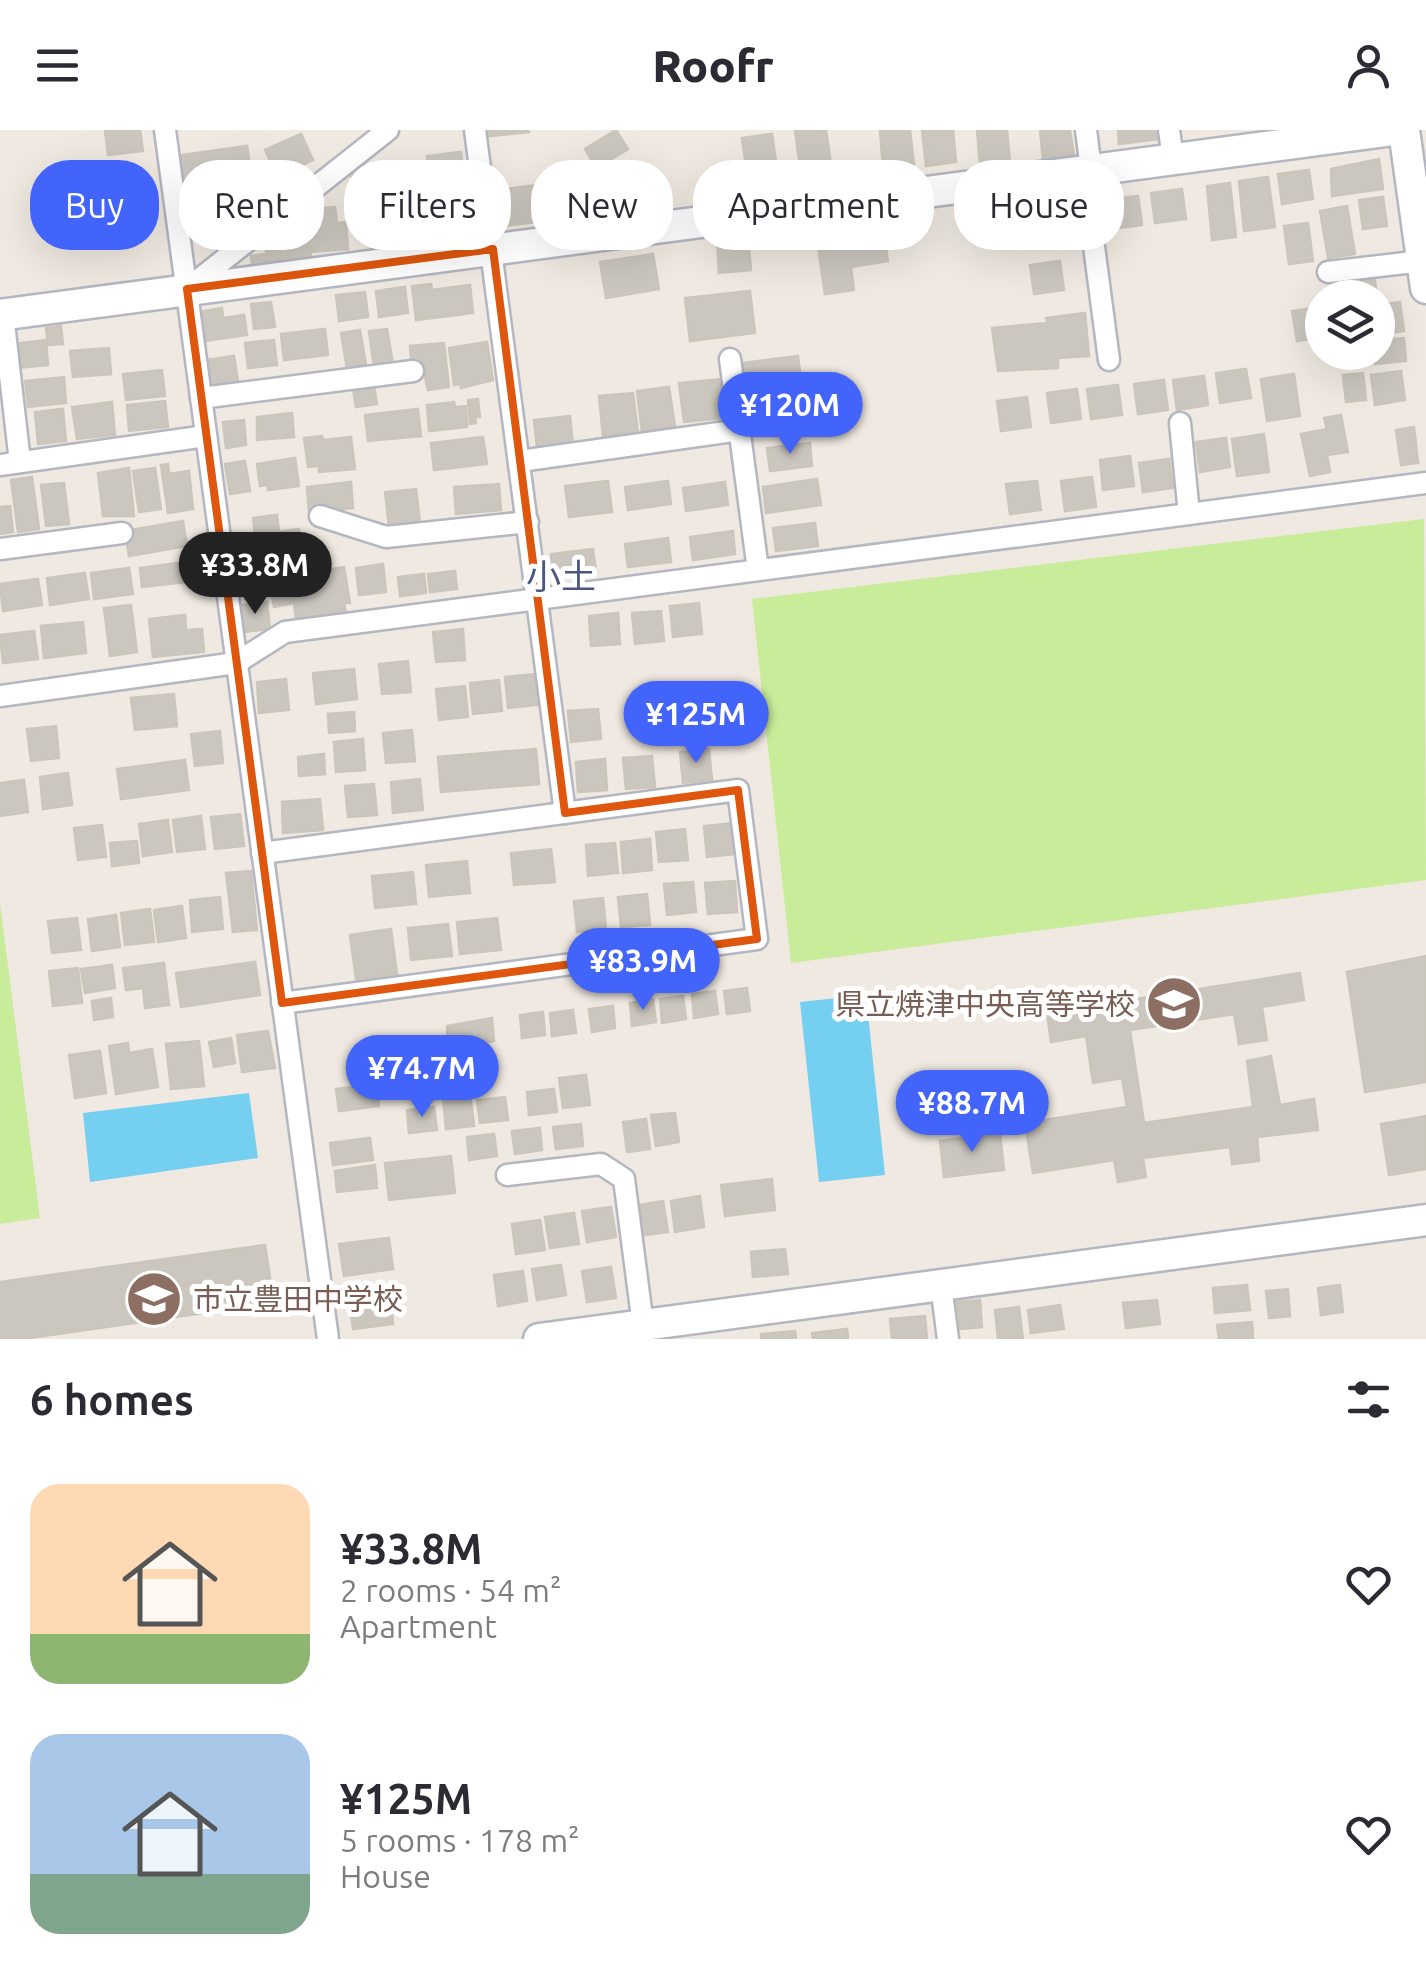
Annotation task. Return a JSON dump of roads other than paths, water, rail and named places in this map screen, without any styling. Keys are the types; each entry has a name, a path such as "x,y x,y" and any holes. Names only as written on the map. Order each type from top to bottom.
{"street":[{"path":"165,130 328,1339"},
{"path":"187,289 388,130"},
{"path":"476,130 480,160"},
{"path":"1086,130 1088,160"},
{"path":"1120,160 1171,144 1394,130"},
{"path":"1328,272 1424,274 1404,130"},
{"path":"511,247 954,188"},
{"path":"206,436 10,463 2,315 485,250"},
{"path":"493,250 565,813"},
{"path":"1097,250 1109,360"},
{"path":"730,359 758,570"},
{"path":"201,398 413,371"},
{"path":"1180,423 1189,514"},
{"path":"520,461 740,430"},
{"path":"0,696 236,663 285,632 1426,483"},
{"path":"320,516 386,537 528,522"},
{"path":"0,548 122,533"},
{"path":"262,853 738,790 758,939 282,1003"},
{"path":"506,1176 601,1164 624,1179 643,1325"},
{"path":"540,1339 1426,1220"},
{"path":"941,1285 948,1339"}],"water":[{"path":"866,995 885,1175 819,1182 800,1002"},
{"path":"249,1093 258,1158 90,1182 83,1113"}],"place":[{"name":"県立焼津中央高等学校","path":"1174,1004"},
{"name":"市立豊田中学校","path":"154,1299"}],"district":[{"name":"小土","path":"561,576"}]}
